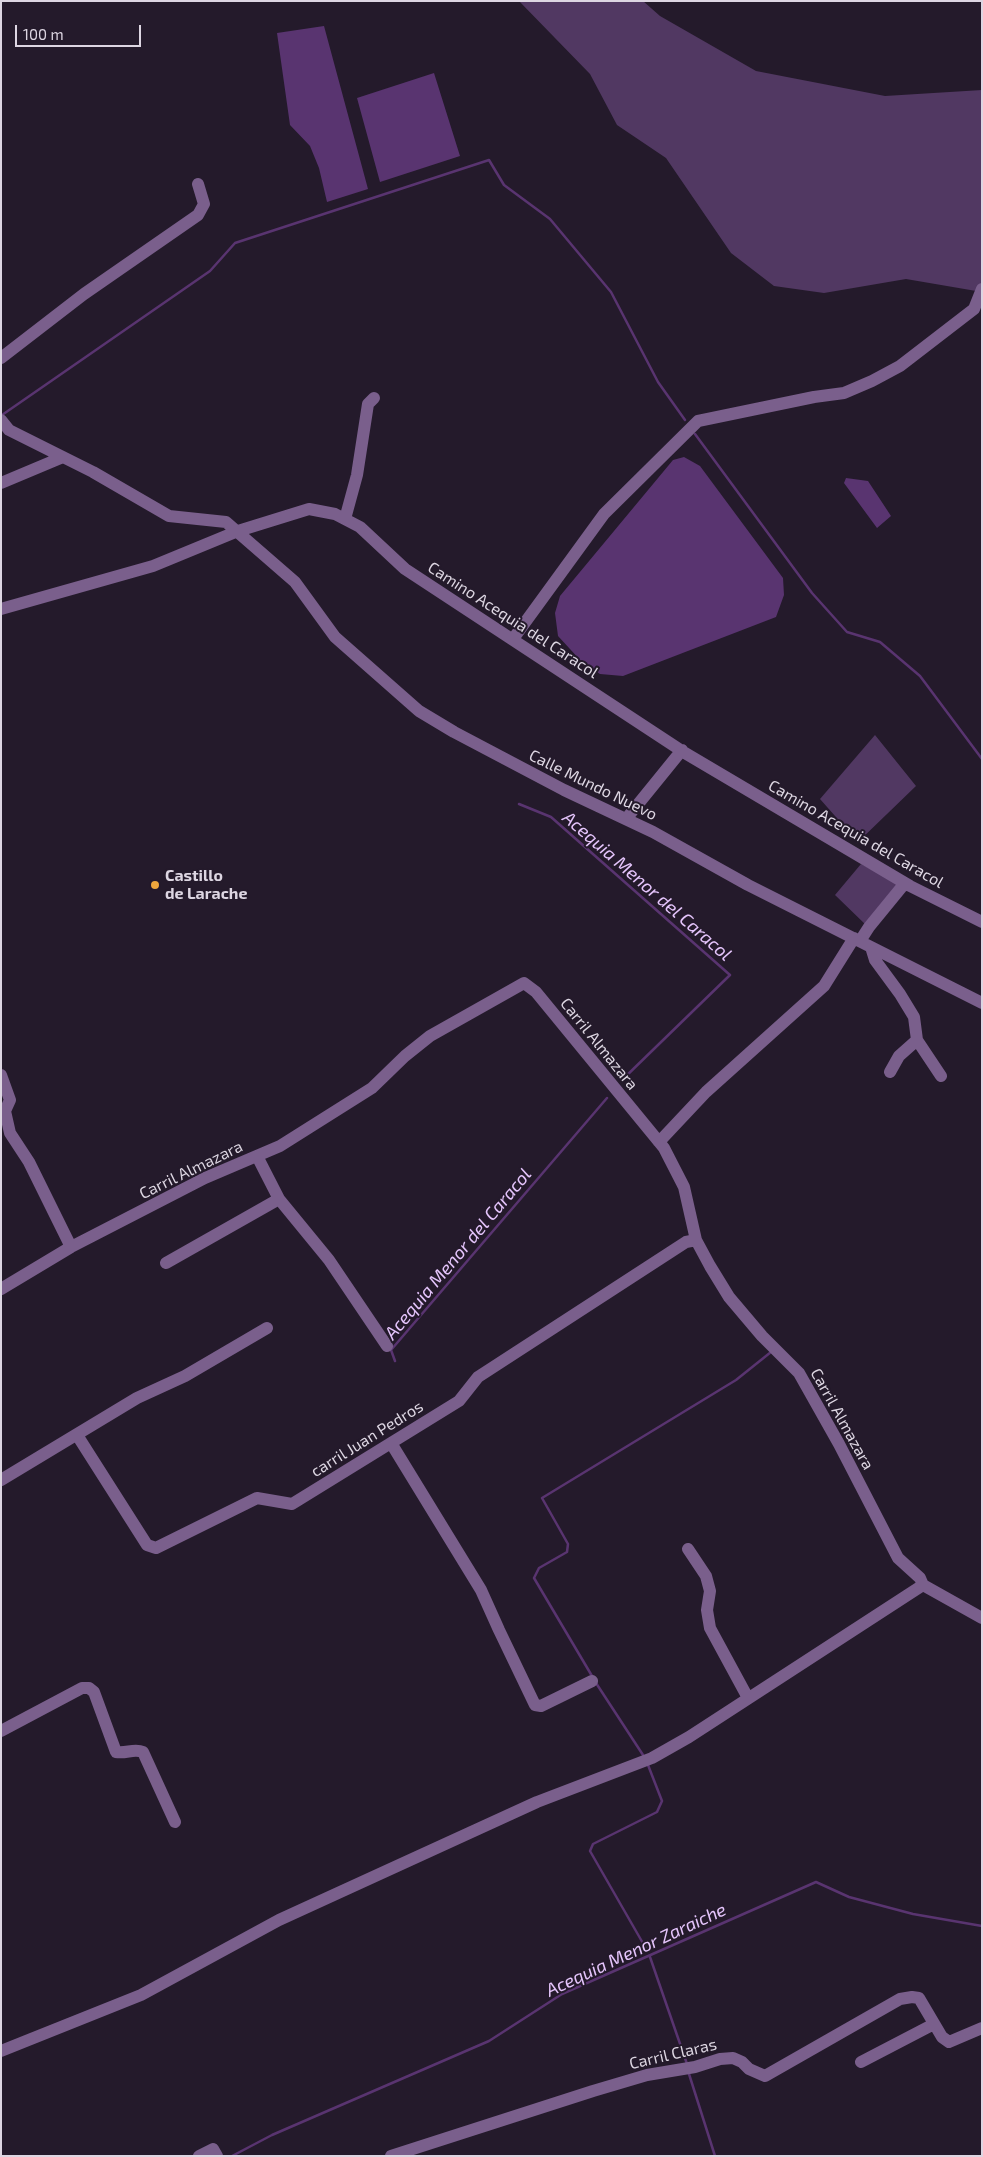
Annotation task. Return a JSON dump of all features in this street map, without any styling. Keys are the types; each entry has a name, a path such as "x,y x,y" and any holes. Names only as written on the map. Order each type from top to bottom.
{"street":[{"path":"1,358 84,294 198,215 204,204 198,184"},
{"path":"513,639 604,514 698,421 814,397 844,394 872,381 900,366 974,309 982,289"},
{"path":"344,519 357,475 368,404 374,398"},
{"path":"1,420 9,430 63,457 169,516 226,522 238,531"},
{"path":"1,483 63,457"},
{"name":"Camino Acequia del Caracol","path":"1,608 153,566 238,531 309,509 335,514 360,527 405,569 682,750 905,883 982,922"},
{"name":"Calle Mundo Nuevo","path":"238,531 259,553 295,582 335,637 419,710 454,732 547,781 626,819 748,885 982,1003"},
{"path":"626,819 682,750"},
{"path":"659,1142 706,1092 824,986 861,942 868,927 905,883"},
{"path":"861,942 900,994 914,1017 917,1040 941,1076"},
{"name":"Carril Almazara","path":"1,1289 72,1247 205,1178 280,1146 372,1088 430,1036 524,983 536,992 659,1142 684,1187 696,1240 729,1297 762,1336 799,1373 839,1444 898,1558 920,1578 923,1585 982,1618"},
{"path":"890,1072 899,1056 917,1040"},
{"path":"1,1075 10,1100 5,1111 10,1133 29,1162 72,1247"},
{"path":"257,1156 278,1198 329,1260 387,1346"},
{"path":"166,1262 278,1198"},
{"name":"carril Juan Pedros","path":"77,1435 147,1545 156,1548 257,1498 292,1504 459,1401 478,1377 686,1242 696,1240"},
{"path":"1,1480 137,1398 185,1376 267,1328"},
{"path":"391,1443 481,1590 535,1705 541,1706 592,1681"},
{"path":"688,1549 706,1576 710,1591 707,1610 710,1628 748,1698"},
{"path":"1,2051 141,1995 279,1920 528,1806 652,1758 689,1737 923,1585"},
{"path":"1,1731 82,1688 89,1688 94,1692 116,1752 124,1754 137,1750 143,1752 175,1822"},
{"name":"Carril Claras","path":"391,2156 593,2091 647,2076 696,2067 720,2059 733,2058 742,2062 749,2069 765,2076 900,2000 912,1996 920,1998 942,2037 949,2042 982,2028"},
{"path":"861,2062 934,2024"},
{"path":"199,2156 213,2149 217,2156"}],"shaded area":[{"path":"519,1 643,1 660,16 756,71 885,96 982,90 982,292 906,279 824,293 774,286 731,253 666,158 617,125 590,74"},
{"path":"324,26 368,189 327,202 319,168 310,146 290,125 277,33"},
{"path":"434,73 460,156 380,182 357,98"},
{"path":"684,457 700,466 783,578 784,595 776,617 623,676 600,674 581,661 558,636 555,613 560,596 673,460"},
{"path":"846,478 868,481 891,516 877,528 844,483"},
{"path":"875,735 916,786 858,842 820,799"},
{"path":"861,864 901,885 867,926 835,895"}],"waterway":[{"path":"2,415 210,271 235,243 489,160 504,185 550,219 611,292 658,382 685,420"},
{"path":"695,434 812,593 847,632 880,642 920,676 982,759"},
{"name":"Acequia Menor del Caracol","path":"519,804 551,817 730,975 622,1080"},
{"name":"Acequia Menor del Caracol","path":"395,1361 391,1350 607,1098"},
{"path":"592,1676 534,1578 539,1568 567,1552 568,1544 542,1498 736,1380 771,1352"},
{"path":"596,1683 643,1755"},
{"path":"648,1765 662,1801 657,1812 593,1844 590,1851 648,1952"},
{"name":"Acequia Menor Zaraiche","path":"232,2156 272,2135 489,2041 562,1994 816,1882 849,1897 913,1914 982,1926"},
{"path":"650,1957 687,2064"},
{"path":"689,2074 715,2156"}],"place":[{"name":"Castillo de Larache","path":"155,885"}]}
